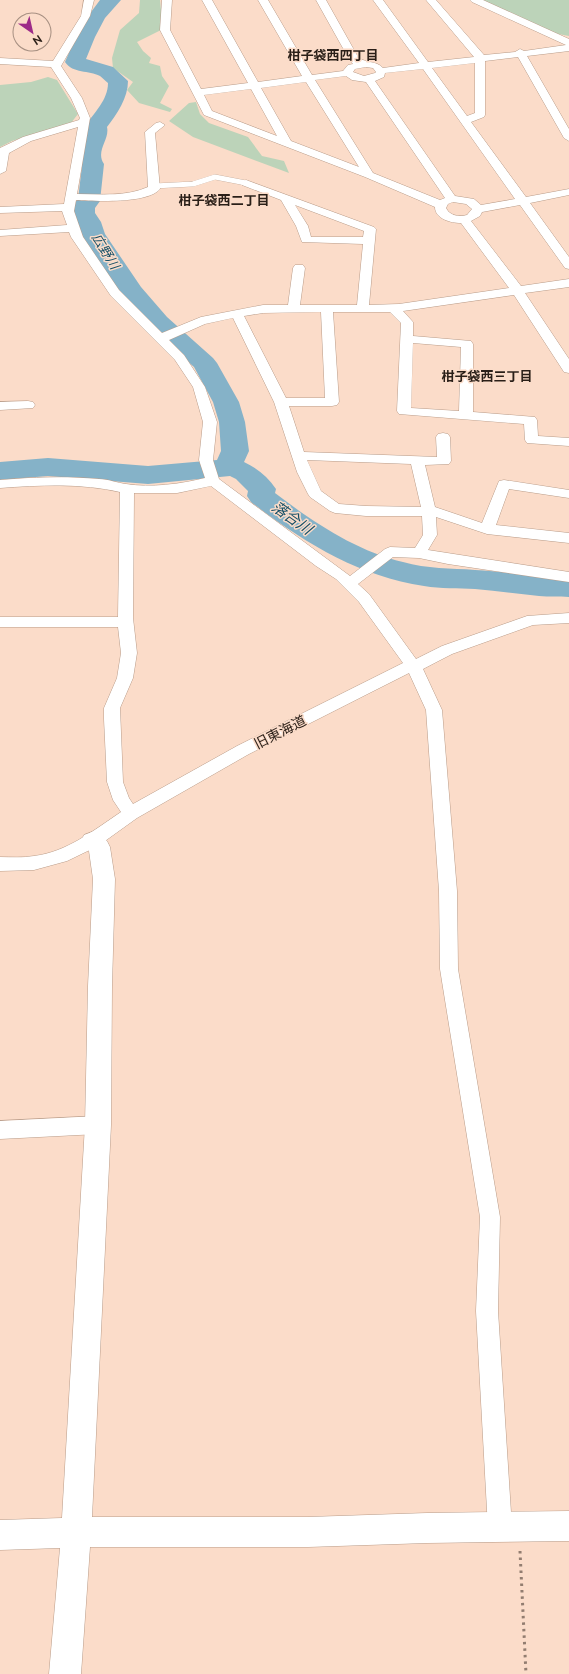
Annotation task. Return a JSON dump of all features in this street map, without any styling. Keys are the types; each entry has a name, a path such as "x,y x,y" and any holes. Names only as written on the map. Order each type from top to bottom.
{"street":[{"path":"89,0 90,6 80,26 59,56 57,64 62,77 83,109 84,122 68,211 77,237 115,293 180,358 199,387 210,422 206,460 213,481 349,584 364,598 414,667 434,710 448,891 449,969 490,1217 487,1311 509,1527"},
{"path":"167,0 165,30 208,113 370,175 441,205"},
{"path":"207,0 253,86 287,144"},
{"path":"263,0 309,79 370,175"},
{"path":"321,0 354,59 360,64"},
{"path":"378,0 569,266"},
{"path":"431,0 480,57 480,115 465,120"},
{"path":"475,0 569,44"},
{"path":"529,25 536,44"},
{"path":"381,71 520,52 536,44 569,48"},
{"path":"520,52 568,135"},
{"path":"0,61 57,64"},
{"path":"348,73 352,67 360,64 376,66 381,71"},
{"path":"198,93 348,73 354,77 369,79 380,75 381,71"},
{"path":"369,79 452,199"},
{"path":"0,171 2,152 27,139 84,122"},
{"path":"0,210 124,197 147,193 154,189 150,132 160,126"},
{"path":"246,183 285,196 370,229 363,308"},
{"path":"478,209 568,193"},
{"path":"285,196 302,226 306,240 369,241"},
{"path":"441,205 452,199 470,201 477,206 478,209"},
{"path":"441,205 440,208 442,214 452,218 464,219 475,216 478,209"},
{"path":"464,219 516,290 569,369"},
{"path":"0,233 74,228"},
{"path":"294,308 299,268"},
{"path":"160,339 201,322 237,313 263,309 393,308 569,283"},
{"path":"281,402 332,402 327,308"},
{"path":"393,308 407,322 404,411 530,420 532,440 569,442"},
{"path":"237,313 281,402 299,456 315,494 335,508 366,511 436,512 487,529 569,538"},
{"path":"406,339 467,344 466,416"},
{"path":"0,406 28,405"},
{"path":"299,456 444,461 443,437"},
{"path":"417,460 429,512 430,535 419,553"},
{"path":"0,484 24,482 100,483 128,489 177,488 213,481"},
{"path":"487,529 504,484 569,494"},
{"path":"128,489 126,622 129,653 125,678 112,708 112,718 115,782 121,800 131,813"},
{"path":"349,584 390,552 419,553 448,559 569,577"},
{"name":"旧東海道","path":"0,864 34,863 61,856 92,840 131,813 243,750 409,667 414,667 447,650 532,620 569,618"},
{"path":"0,622 126,622"},
{"path":"64,1674 76,1532 98,1126 100,986 104,879 99,846 92,840"},
{"path":"0,1130 98,1126"},
{"path":"0,1535 76,1532 308,1532 427,1528 569,1526"}],"lane":[{"path":"154,186 193,184 215,177 246,183"}],"path":[{"path":"509,1527 526,1674"}],"green space":[{"path":"140,0 160,0 163,29 137,42 143,51 151,58 149,63 160,66 162,76 169,86 160,103 172,109 170,112 139,103 127,90 133,82 113,68 112,58 120,30 139,13"},
{"path":"480,0 569,0 569,36 553,33"},
{"path":"48,77 57,80 78,114 71,123 12,141 0,147 0,85 31,82"},
{"path":"196,102 200,114 209,123 248,137 262,156 284,161 289,173 193,137 169,121 189,103"}],"waterway":[{"name":"広野川","path":"112,0 106,4 95,18 85,37 75,62 86,67 106,71 118,81 118,90 106,114 96,126 97,136 91,147 90,153 90,162 93,164 89,201 83,206 84,213 90,222 93,234 132,292 158,322 204,363 226,402 232,422 235,451 230,461 233,467"},
{"name":"落合川","path":"0,471 48,467 148,475 233,467"},
{"name":"落合川","path":"233,467 246,473 262,489 261,496 297,523 336,546 377,564 398,571 426,577 548,587 569,587"}],"district":[{"name":"柑子袋西四丁目","path":"333,55"},
{"name":"柑子袋西二丁目","path":"224,200"},
{"name":"柑子袋西三丁目","path":"487,376"}]}
